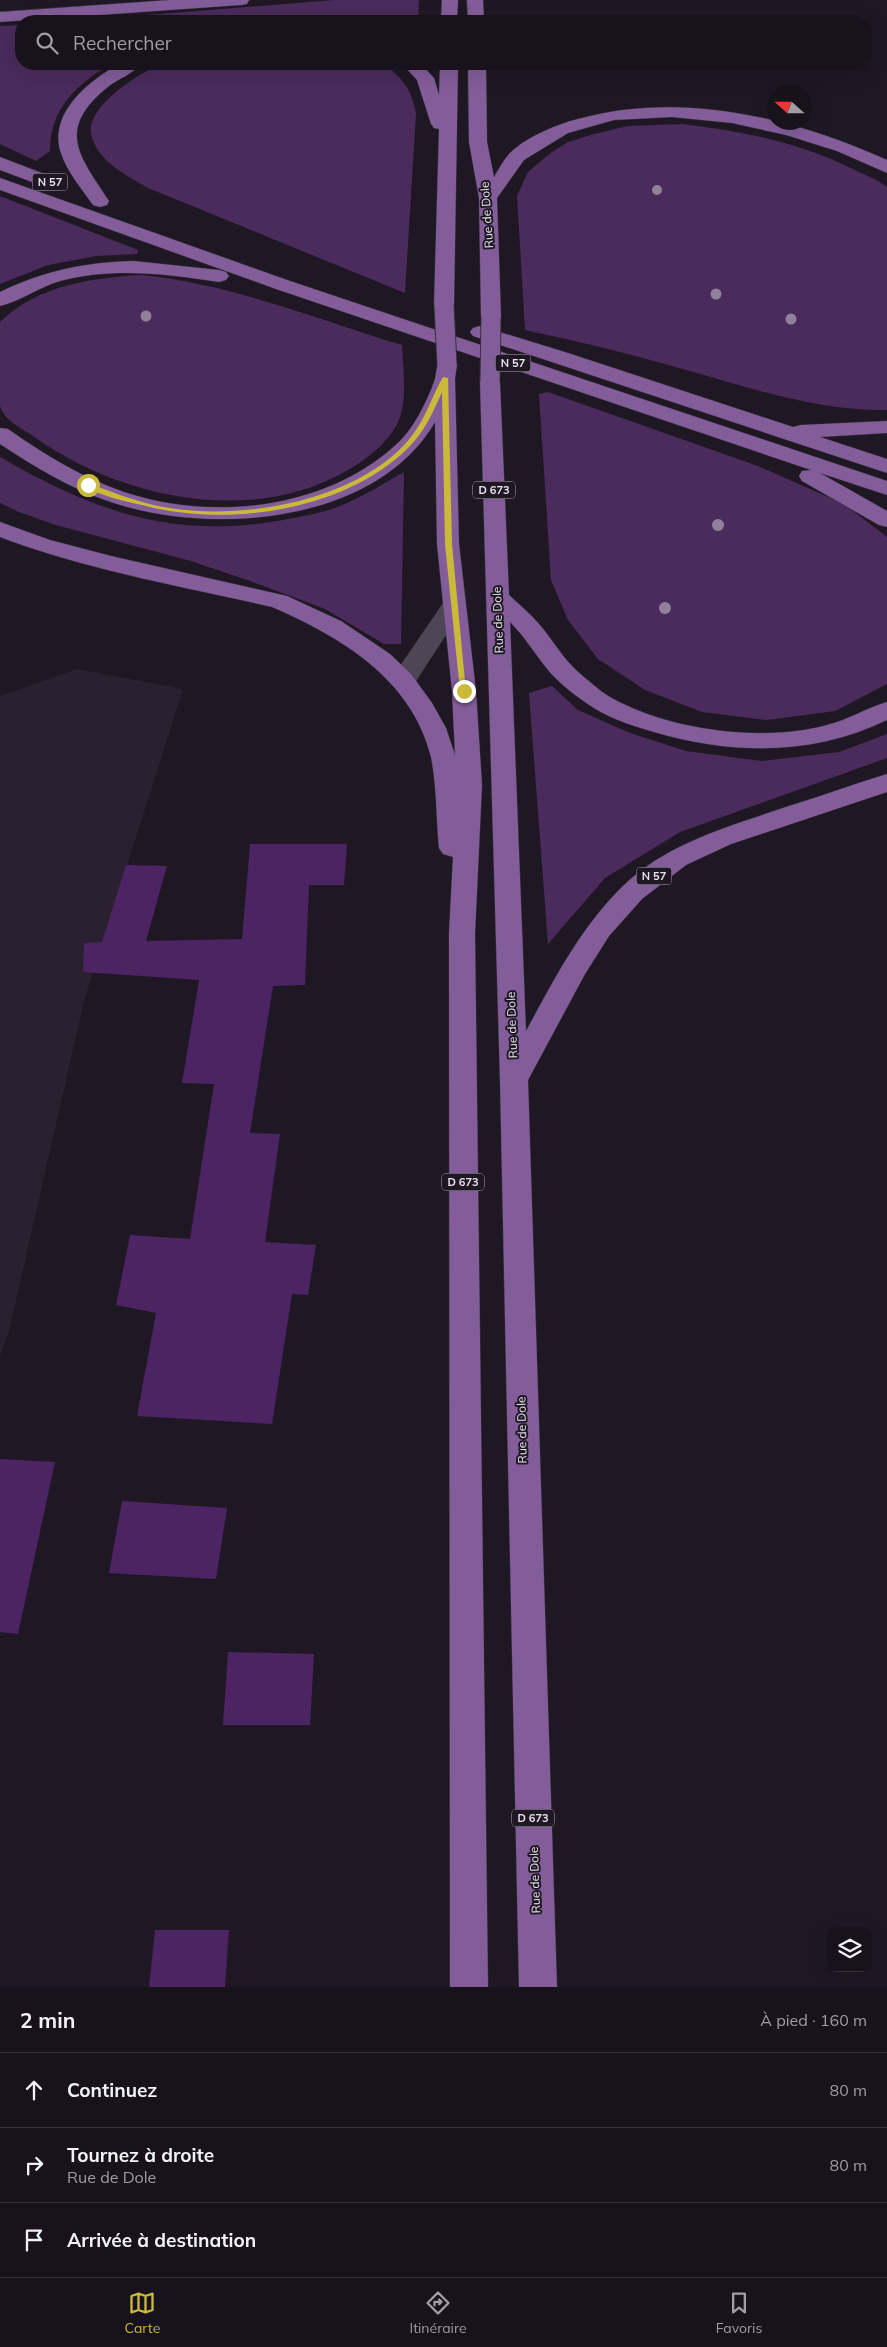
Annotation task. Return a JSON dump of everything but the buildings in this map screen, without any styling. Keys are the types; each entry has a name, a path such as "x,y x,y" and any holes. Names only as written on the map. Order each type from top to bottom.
{"main road":[{"path":"28,15 241,0"},
{"path":"450,0 450,15"},
{"path":"475,0 476,15"},
{"path":"0,17 15,16"},
{"path":"100,201 75,164 69,150 66,133 70,120 82,103 100,84 122,70"},
{"path":"417,70 425,78 447,145"},
{"path":"447,145 448,70"},
{"name":"Rue de Dole","path":"476,70 478,142 488,198 491,317 490,382 514,1081 538,1987"},
{"path":"488,198 503,169 531,145 571,126 610,116 634,113 704,114 770,124 822,139 862,154 887,168"},
{"name":"D 673","path":"447,145 444,305 446,486 454,604 464,691 469,785 462,933 469,1987"},
{"name":"N 57","path":"0,163 236,249"},
{"name":"N 57","path":"0,184 283,285 887,488"},
{"path":"0,300 20,289 53,277 89,268 127,266 168,268 283,285"},
{"name":"N 57","path":"300,271 887,466"},
{"path":"0,434 54,469 121,498 158,508 195,512 265,510 305,502 343,489 379,469 407,445 426,423 446,372"},
{"name":"N 57","path":"784,431 887,428"},
{"path":"743,440 840,492 887,520"},
{"path":"0,529 42,545 110,563 242,592 287,605 343,631 384,662 403,681 429,718 443,757 462,933"},
{"path":"497,597 533,632 558,666 589,694 626,714 682,733 733,741 784,742 823,737 867,721 887,710"},
{"name":"N 57","path":"514,1081 574,970 600,929 632,892 677,859 722,838 887,783"}],"street":[{"path":"403,681 454,604"}],"shaded area":[{"path":"334,0 419,0 418,15 147,15"},
{"path":"15,25 15,70 102,70 77,89 60,110 51,136 50,151 36,161 0,144 0,26"},
{"path":"150,70 392,70 406,85 412,97 416,113 405,293 148,188 108,162 101,155 92,138 91,127 95,115 114,94"},
{"path":"682,124 748,134 791,145 832,160 875,179 887,187 887,410 835,407 784,397 663,363 525,330 517,196 528,172 552,152 568,142 628,126"},
{"path":"0,196 138,250 137,254 96,256 48,265 0,284"},
{"path":"142,275 208,286 241,294 402,345 403,401 397,425 385,441 363,460 348,470 311,487 271,497 230,501 189,498 147,490 108,477 70,459 10,421 0,406 0,322 15,309 31,299 66,286 104,278"},
{"path":"548,392 758,466 844,504 887,537 887,684 835,711 767,720 702,712 645,690 598,659 568,620 551,580 539,394"},
{"path":"0,457 67,492 100,505 133,516 167,523 202,526 238,526 277,521 325,511 356,499 404,472 401,644 384,644 325,609 247,580 191,561 56,525 19,512 0,503"},
{"path":"77,669 183,689 84,1001 9,1331 0,1356 0,696"},
{"path":"552,686 578,710 630,733 686,751 761,761 839,752 887,734 887,758 680,832 605,878 548,944 529,693"}],"route":[{"path":"88,485 121,498 158,508 195,512 265,510 305,502 343,489 379,469 407,445 426,423 445,378 448,544 464,691"}]}
